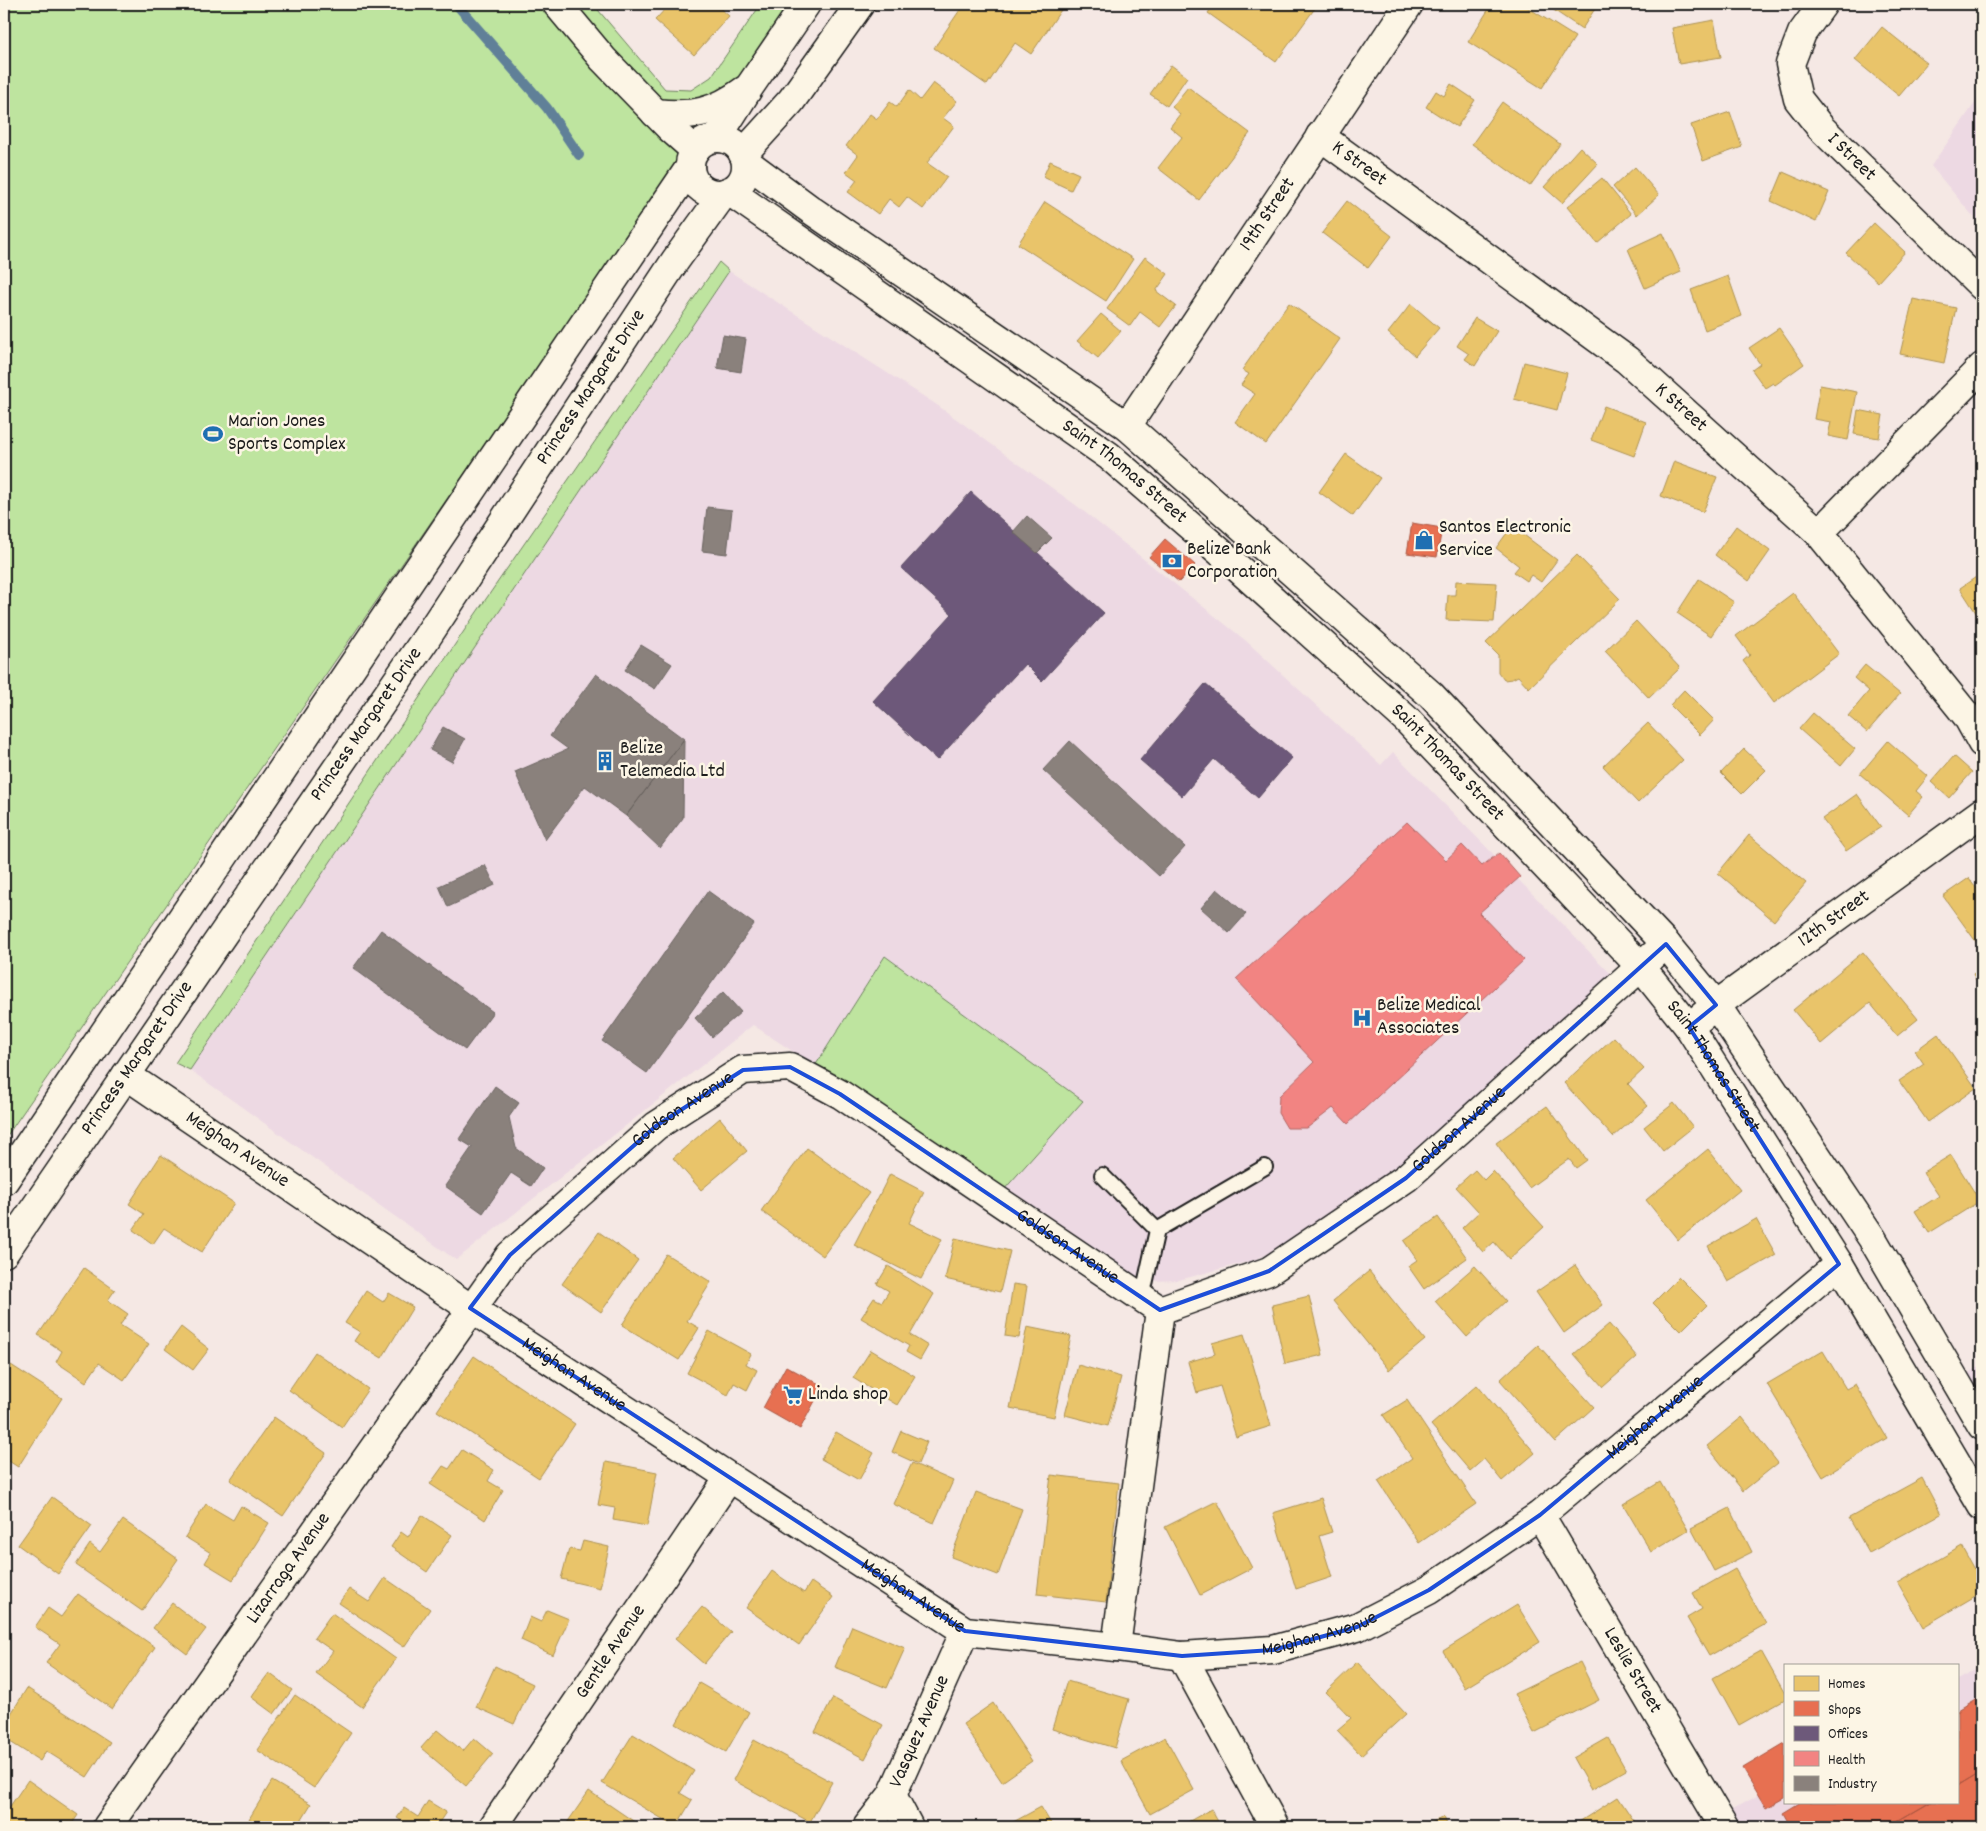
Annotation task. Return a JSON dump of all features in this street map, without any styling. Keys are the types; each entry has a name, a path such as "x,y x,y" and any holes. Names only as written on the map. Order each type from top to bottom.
{"street":[{"path":"557,4 603,59 655,113 701,151"},
{"name":"Princess Margaret Drive","path":"4,1181 701,151 750,86 806,4"},
{"path":"701,151 691,175 701,187 716,194 726,192 736,186 742,179 744,158 791,101 860,4"},
{"name":"19th Street","path":"1128,426 1408,4"},
{"name":"I Street","path":"1823,4 1802,33 1790,64 1798,99 1821,128 1982,286"},
{"path":"655,113 681,116 706,112 730,101 750,86"},
{"name":"K Street","path":"1320,136 1627,360 1819,533 1967,716 1982,743"},
{"path":"701,151 733,142 744,158"},
{"name":"Saint Thomas Street","path":"744,158 819,216 1128,426 1432,695 1666,944 1716,1005 1872,1238 1982,1426"},
{"name":"Princess Margaret Drive","path":"4,1253 425,640 675,260 726,192"},
{"name":"Saint Thomas Street","path":"726,192 1109,456 1219,551 1407,720 1642,967 1689,1026 1839,1264 1982,1506"},
{"path":"1819,533 1982,367"},
{"path":"1219,551 1240,526"},
{"name":"12th Street","path":"1689,1026 1982,812"},
{"name":"Goldson Avenue","path":"470,1308 510,1255 656,1126 743,1070 790,1067 840,1094 1151,1304 1269,1271 1406,1178 1666,944"},
{"name":"Meighan Avenue","path":"126,1074 470,1308 965,1631 1182,1656 1273,1650 1357,1627 1429,1590 1540,1515 1839,1264"},
{"path":"1116,1647 1151,1304"},
{"name":"Lizarraga Avenue","path":"107,1827 470,1308"},
{"name":"Gentle Avenue","path":"493,1827 728,1478"},
{"name":"Leslie Street","path":"1540,1515 1724,1827"},
{"name":"Vasquez Avenue","path":"867,1827 892,1795 965,1631"},
{"path":"1182,1656 1275,1827"},
{"path":"892,1795 909,1827"}],"lane":[{"path":"1157,1230 1265,1167"},
{"path":"1102,1175 1157,1230 1151,1304"}],"highlighted area":[{"path":"1666,944 1716,1005 1689,1027 1839,1264 1540,1515 1429,1590 1357,1627 1273,1650 1182,1656 965,1631 470,1308 510,1255 656,1126 743,1070 790,1067 840,1094 1160,1310 1269,1271 1406,1178"}],"shaded area":[{"path":"1982,93 1982,227 1931,166"},
{"path":"729,271 937,405 1077,506 1245,640 1381,765 1393,752 1613,976 1390,1178 1311,1234 1254,1260 1179,1280 1128,1282 994,1201 885,956 815,1066 753,1025 456,1260 190,1070"},
{"path":"1982,1365 1982,1407 1964,1376"},
{"path":"1982,1666 1982,1827 1734,1827 1725,1814 1784,1781 1784,1804 1958,1804 1958,1679"}],"green space":[{"name":"Marion Jones Sports Complex","path":"4,4 593,4 665,89 691,90 711,77 761,4 789,4 4,1140"},
{"path":"719,262 729,271 190,1070 175,1063 468,625"},
{"path":"885,956 1083,1101 994,1201 815,1066"}],"building: Homes":[{"path":"670,4 715,4 729,16 694,55 655,20"},
{"path":"964,4 1065,4 1031,54 1015,43 987,85 934,48"},
{"path":"1214,4 1318,4 1276,62 1208,13"},
{"path":"1492,4 1522,4 1575,37 1542,88 1468,42"},
{"path":"1547,4 1598,4 1582,29"},
{"path":"1714,20 1721,57 1679,64 1672,28"},
{"path":"1882,27 1927,63 1899,96 1855,60"},
{"path":"1171,65 1187,77 1167,106 1150,94"},
{"path":"933,83 957,101 943,118 954,126 927,163 947,177 923,209 907,197 899,207 889,199 878,214 848,192 857,180 846,172 858,155 846,146 870,114 877,119 890,102 897,107 909,90 920,100"},
{"path":"1451,84 1475,100 1457,127 1426,107 1436,91 1444,96"},
{"path":"1188,87 1250,133 1199,200 1158,168 1182,137 1170,127 1180,114 1172,107"},
{"path":"1502,102 1560,144 1530,186 1472,144"},
{"path":"1730,112 1742,147 1703,161 1691,125"},
{"path":"1580,147 1598,164 1562,203 1544,187"},
{"path":"1050,161 1079,174 1071,190 1043,177"},
{"path":"1635,167 1659,195 1637,215 1613,187"},
{"path":"1783,172 1829,192 1816,222 1771,201"},
{"path":"1602,178 1631,214 1597,243 1567,207"},
{"path":"1347,201 1392,236 1368,268 1322,233"},
{"path":"1045,202 1133,259 1106,301 1018,244"},
{"path":"1874,223 1905,252 1878,282 1846,253"},
{"path":"1663,233 1681,272 1645,288 1628,249"},
{"path":"1145,257 1168,274 1156,291 1176,306 1160,327 1140,312 1130,326 1107,309"},
{"path":"1728,276 1742,316 1705,330 1691,290"},
{"path":"1913,299 1956,308 1944,363 1900,354"},
{"path":"1289,303 1340,339 1266,444 1235,422 1255,394 1241,385 1249,374 1242,370"},
{"path":"1411,304 1439,328 1415,356 1388,333"},
{"path":"1101,314 1121,331 1098,358 1077,341"},
{"path":"1475,318 1497,331 1475,366 1465,359 1469,354 1457,346"},
{"path":"1779,328 1804,364 1775,385 1773,383 1765,388 1752,370 1760,364 1749,348"},
{"path":"1524,362 1567,373 1557,410 1514,399"},
{"path":"1820,385 1857,392 1848,440 1828,436 1831,422 1814,419"},
{"path":"1604,406 1646,422 1634,456 1591,440"},
{"path":"1858,410 1883,415 1879,438 1854,434"},
{"path":"1346,454 1380,478 1353,516 1319,492"},
{"path":"1674,461 1717,477 1703,512 1661,496"},
{"path":"1512,526 1557,560 1541,582 1531,575 1527,581 1514,572 1519,566 1496,548"},
{"path":"1736,526 1770,551 1749,581 1715,555"},
{"path":"1577,555 1620,599 1529,688 1518,676 1504,680 1498,672 1498,655 1486,643"},
{"path":"1982,573 1982,622 1960,588"},
{"path":"1699,579 1734,602 1711,636 1677,613"},
{"path":"1456,581 1497,583 1494,622 1446,620 1448,595 1455,595"},
{"path":"1793,593 1839,654 1774,703 1743,661 1750,655 1736,636"},
{"path":"1636,621 1680,668 1649,698 1605,651"},
{"path":"1865,665 1900,694 1867,732 1848,716 1869,691 1854,678"},
{"path":"1684,690 1714,720 1700,735 1670,705"},
{"path":"1813,713 1855,749 1841,766 1799,729"},
{"path":"1648,723 1683,760 1638,803 1603,766"},
{"path":"1888,741 1928,776 1916,791 1923,797 1908,815 1860,774"},
{"path":"1744,749 1766,770 1742,794 1721,773"},
{"path":"1954,756 1972,772 1949,798 1931,782"},
{"path":"1857,794 1881,827 1846,851 1822,819"},
{"path":"1749,835 1806,883 1774,921 1718,873"},
{"path":"1969,878 1978,890 1982,887 1982,950 1943,896"},
{"path":"1863,952 1918,1019 1897,1036 1870,1003 1821,1044 1793,1010"},
{"path":"1982,969 1982,991 1973,974"},
{"path":"1938,1034 1976,1088 1928,1122 1899,1081 1924,1064 1915,1051"},
{"path":"1614,1037 1644,1069 1628,1084 1648,1106 1613,1137 1564,1083"},
{"path":"1674,1103 1693,1127 1663,1151 1644,1127"},
{"path":"1547,1106 1587,1160 1576,1168 1569,1159 1529,1188 1496,1143"},
{"path":"720,1118 747,1151 701,1190 673,1158"},
{"path":"807,1148 869,1193 823,1256 761,1211"},
{"path":"1708,1149 1740,1190 1678,1240 1646,1200"},
{"path":"161,1155 234,1203 202,1252 164,1228 153,1244 133,1230 144,1214 129,1204"},
{"path":"1951,1155 1980,1201 1929,1233 1915,1211 1939,1196 1923,1172"},
{"path":"1475,1170 1484,1180 1493,1171 1544,1227 1509,1259 1494,1242 1483,1252 1462,1228 1479,1212 1456,1187"},
{"path":"890,1174 924,1192 909,1223 942,1239 921,1279 854,1245"},
{"path":"1438,1217 1467,1258 1424,1289 1408,1266 1417,1260 1404,1241"},
{"path":"1756,1219 1776,1255 1728,1282 1708,1246"},
{"path":"599,1232 638,1260 601,1312 562,1284"},
{"path":"955,1238 1010,1251 1000,1292 945,1279"},
{"path":"666,1254 711,1282 687,1321 699,1328 679,1360 622,1325"},
{"path":"1575,1265 1603,1305 1564,1333 1536,1292"},
{"path":"888,1266 934,1294 910,1335 928,1346 920,1360 906,1352 909,1346 861,1318 874,1298 882,1302 889,1291 877,1284"},
{"path":"1475,1266 1506,1301 1467,1337 1435,1301"},
{"path":"84,1268 115,1290 108,1300 128,1314 120,1325 149,1344 124,1380 99,1363 86,1382 56,1362 62,1351 38,1335"},
{"path":"1369,1271 1425,1340 1389,1370 1333,1301"},
{"path":"1679,1277 1707,1305 1681,1331 1653,1303"},
{"path":"1013,1284 1027,1286 1019,1338 1005,1336"},
{"path":"366,1291 383,1302 389,1293 413,1307 382,1358 354,1341 360,1332 345,1323"},
{"path":"1309,1296 1323,1355 1285,1364 1272,1305"},
{"path":"1609,1324 1637,1357 1603,1387 1574,1354"},
{"path":"181,1327 209,1349 193,1370 165,1349"},
{"path":"1027,1327 1071,1336 1054,1417 1010,1408"},
{"path":"709,1331 751,1354 746,1364 757,1370 747,1390 734,1383 728,1395 687,1373"},
{"path":"1244,1334 1271,1426 1236,1437 1220,1386 1197,1393 1188,1362 1215,1354 1212,1343"},
{"path":"1538,1345 1594,1407 1555,1442 1500,1380"},
{"path":"871,1350 915,1376 897,1405 853,1378"},
{"path":"1823,1351 1846,1389 1855,1384 1887,1438 1823,1477 1767,1384"},
{"path":"315,1352 368,1389 342,1427 289,1390"},
{"path":"474,1356 575,1424 539,1478 437,1411"},
{"path":"11,1365 62,1398 18,1467 4,1458 4,1377"},
{"path":"1078,1365 1121,1377 1108,1426 1065,1415"},
{"path":"1477,1385 1535,1453 1502,1481 1484,1459 1470,1471 1431,1425"},
{"path":"1407,1400 1476,1504 1419,1543 1378,1481 1412,1458 1383,1415"},
{"path":"274,1417 326,1453 283,1516 230,1480"},
{"path":"1742,1417 1778,1463 1743,1491 1707,1446"},
{"path":"901,1431 927,1442 918,1464 892,1452"},
{"path":"836,1432 874,1453 859,1480 821,1459"},
{"path":"462,1450 494,1470 488,1481 503,1490 485,1520 430,1484 443,1466 449,1469"},
{"path":"606,1462 657,1472 647,1526 613,1520 615,1508 598,1505"},
{"path":"912,1463 953,1481 934,1523 893,1504"},
{"path":"1051,1475 1119,1483 1106,1602 1037,1594"},
{"path":"1922,1478 1941,1514 1869,1553 1849,1518"},
{"path":"1660,1482 1688,1530 1651,1552 1623,1504"},
{"path":"976,1492 1022,1509 998,1575 951,1557"},
{"path":"52,1497 92,1526 58,1574 18,1545"},
{"path":"1321,1498 1332,1532 1319,1536 1332,1577 1296,1589 1273,1513"},
{"path":"1217,1501 1252,1568 1200,1595 1165,1527"},
{"path":"206,1504 233,1520 241,1506 269,1523 233,1580 205,1563 211,1553 185,1537"},
{"path":"1730,1508 1752,1552 1714,1571 1691,1528"},
{"path":"422,1515 452,1535 427,1572 391,1547 401,1532 408,1537"},
{"path":"123,1520 178,1559 142,1611 76,1565 90,1544 100,1552"},
{"path":"583,1541 609,1547 600,1588 561,1579 569,1549 580,1551"},
{"path":"1962,1546 1982,1582 1982,1592 1923,1627 1898,1583"},
{"path":"1735,1569 1766,1624 1709,1656 1687,1618 1702,1609 1693,1593"},
{"path":"772,1571 804,1593 811,1582 833,1597 799,1645 746,1608"},
{"path":"385,1578 430,1609 404,1647 339,1603 349,1589 369,1602"},
{"path":"78,1594 155,1647 112,1709 46,1663 60,1644 35,1627 48,1608 61,1617"},
{"path":"172,1603 206,1629 187,1654 153,1628"},
{"path":"1517,1605 1540,1642 1465,1688 1443,1651"},
{"path":"702,1607 731,1632 704,1664 675,1639"},
{"path":"547,1610 569,1619 553,1655 521,1640 530,1617 541,1622"},
{"path":"332,1613 396,1659 362,1707 316,1674 333,1651 314,1638"},
{"path":"852,1626 905,1648 887,1688 835,1667"},
{"path":"1761,1651 1784,1692 1784,1700 1739,1725 1713,1678"},
{"path":"1357,1662 1406,1714 1361,1755 1337,1730 1351,1718 1326,1692"},
{"path":"1580,1662 1599,1700 1534,1733 1514,1694"},
{"path":"495,1666 533,1684 514,1724 476,1707"},
{"path":"269,1673 292,1690 274,1714 251,1697"},
{"path":"1067,1681 1129,1699 1115,1748 1052,1729"},
{"path":"699,1683 749,1712 726,1752 676,1724"},
{"path":"27,1688 110,1742 87,1777 46,1751 40,1761 4,1738 4,1725"},
{"path":"295,1695 351,1733 314,1788 257,1750"},
{"path":"833,1698 883,1725 865,1759 815,1732"},
{"path":"993,1703 1032,1761 1002,1782 963,1724"},
{"path":"437,1730 463,1751 474,1738 493,1754 466,1786 421,1748"},
{"path":"633,1734 694,1771 680,1793 692,1800 676,1827 602,1783"},
{"path":"1165,1737 1194,1790 1150,1814 1121,1761"},
{"path":"1608,1738 1626,1770 1591,1790 1573,1758"},
{"path":"754,1740 832,1782 810,1822 733,1780"},
{"path":"28,1780 78,1815 70,1827 60,1827 57,1825 55,1827 4,1827 4,1815"},
{"path":"272,1781 311,1804 297,1827 263,1827 249,1819"},
{"path":"589,1791 642,1827 575,1827 567,1823"},
{"path":"1618,1797 1638,1827 1571,1827"},
{"path":"428,1801 446,1812 436,1827 409,1827 397,1818 404,1808 418,1817"},
{"path":"1041,1807 1053,1827 1004,1827"},
{"path":"1211,1809 1221,1827 1179,1827"},
{"path":"1444,1817 1448,1827 1421,1827"}],"building: Shops":[{"name":"Santos Electronic Service","path":"1412,523 1442,528 1437,557 1407,553"},
{"name":"Belize Bank Corporation","path":"1165,539 1195,565 1179,582 1149,557"},
{"path":"786,1366 823,1386 800,1429 763,1408"},
{"path":"1982,1696 1982,1772 1958,1786 1958,1710"},
{"path":"1784,1744 1784,1799 1767,1808 1743,1768"},
{"path":"1982,1772 1982,1827 1888,1827 1928,1804 1958,1804 1958,1786"},
{"path":"1798,1804 1928,1804 1888,1827 1791,1827 1783,1813"}],"building: Offices":[{"path":"971,492 1104,613 1042,681 1025,664 937,760 873,701 952,614 901,568"},
{"path":"1205,684 1292,758 1258,798 1214,759 1182,796 1140,760"}],"building: Health":[{"path":"1407,822 1446,860 1462,845 1482,866 1499,853 1520,877 1479,913 1524,960 1348,1124 1333,1108 1307,1128 1287,1128 1278,1113 1279,1096 1314,1062 1236,979"}],"building: Industry":[{"path":"723,335 746,339 741,372 717,368"},
{"path":"707,507 732,510 727,554 702,551"},
{"path":"1027,516 1052,538 1037,553 1013,532"},
{"path":"641,645 672,664 655,689 625,670"},
{"name":"Belize Telemedia Ltd","path":"596,674 684,739 626,816 585,786 545,840 515,772 568,749 550,736"},
{"path":"443,727 465,739 452,762 430,750"},
{"path":"684,739 683,818 660,848 626,816"},
{"path":"1070,741 1185,847 1159,876 1043,770"},
{"path":"485,865 495,885 448,907 439,886"},
{"path":"1217,889 1246,914 1229,933 1201,908"},
{"path":"708,891 754,924 647,1073 602,1041"},
{"path":"381,930 493,1012 465,1050 353,968"},
{"path":"723,992 741,1012 712,1037 695,1018"},
{"path":"495,1086 519,1103 509,1117 516,1148 543,1168 531,1186 511,1173 483,1213 445,1186 472,1147 459,1139"}],"waterway":[{"path":"456,4 547,108 579,155"}],"place":[{"name":"Marion Jones Sports Complex","path":"213,434"},
{"name":"Santos Electronic Service","path":"1424,540"},
{"name":"Belize Bank Corporation","path":"1172,561"},
{"name":"Belize Telemedia Ltd","path":"605,761"},
{"name":"Belize Medical Associates","path":"1362,1018"},
{"name":"Linda shop","path":"793,1395"}]}
